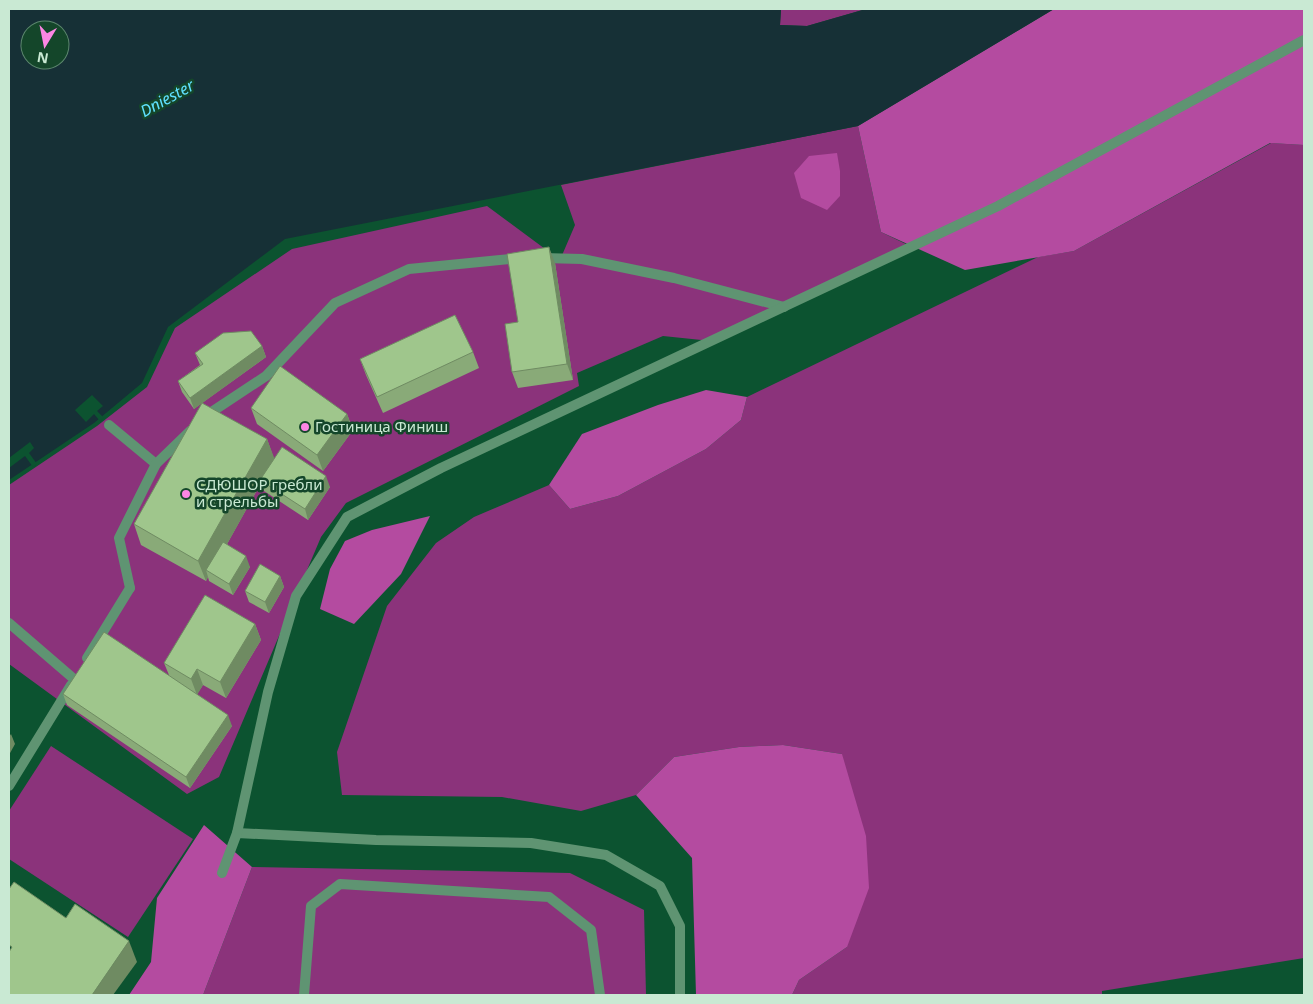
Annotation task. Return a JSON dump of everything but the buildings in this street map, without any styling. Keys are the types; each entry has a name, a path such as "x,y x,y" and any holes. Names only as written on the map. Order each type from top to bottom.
{"street":[{"path":"222,872 237,833 268,692 296,596 347,517 441,468 998,206 1304,40"},
{"path":"9,786 130,588 119,538 156,464 204,417 266,376 335,303 409,269 510,258 582,259 674,278 784,307"},
{"path":"109,425 156,464"},
{"path":"9,623 74,679"},
{"path":"237,833 376,840 531,843 606,855 660,886 680,926 680,995"},
{"path":"304,995 311,906 340,884 549,897 591,930 600,995"}],"shaded area":[{"path":"781,9 866,9 807,26 780,25"},
{"path":"1054,9 1304,9 1304,145 1270,143 1074,251 965,270 881,232 858,126"},
{"name":"СДЮШОР гребли и стрельбы","path":"858,126 881,232 912,247 711,341 663,336 577,373 579,386 346,503 321,537 219,777 187,794 9,664 9,485 97,426 147,387 175,328 292,249 487,206 560,260 575,225 561,185"},
{"path":"1271,143 1304,145 1304,958 1102,991 1102,995 792,995 799,980 847,947 842,754 783,745 739,747 674,757 636,795 581,811 502,797 342,795 337,752 387,606 436,543 474,517 549,485 570,509 618,496 706,449 741,420 747,397 1038,257 1074,251"},
{"path":"837,153 840,171 840,196 827,210 801,198 794,173 809,156"},
{"path":"706,390 747,397 741,420 706,449 618,496 570,509 549,485 582,434 658,405"},
{"path":"430,516 401,574 354,624 320,609 330,569 345,541 372,530"},
{"path":"783,745 842,754 866,836 869,888 847,947 799,980 792,995 696,995 692,858 636,795 674,757 739,747"},
{"path":"51,746 193,839 128,937 9,859 9,811"},
{"path":"204,825 252,867 203,995 129,995 151,962 157,898"},
{"path":"252,867 570,873 644,910 646,995 203,995"}],"water":[{"name":"Dniester","path":"9,9 781,9 780,25 807,26 866,9 1054,9 858,126 285,239 168,327 142,383 94,423 9,480"}],"pier":[{"path":"92,395 103,406 97,411 104,418 100,421 94,414 86,422 75,410"},
{"path":"30,442 34,448 29,453 37,464 33,467 25,456 9,468 9,458"}],"place":[{"name":"Гостиница Финиш","path":"305,427"},
{"name":"СДЮШОР гребли и стрельбы","path":"186,494"}]}
